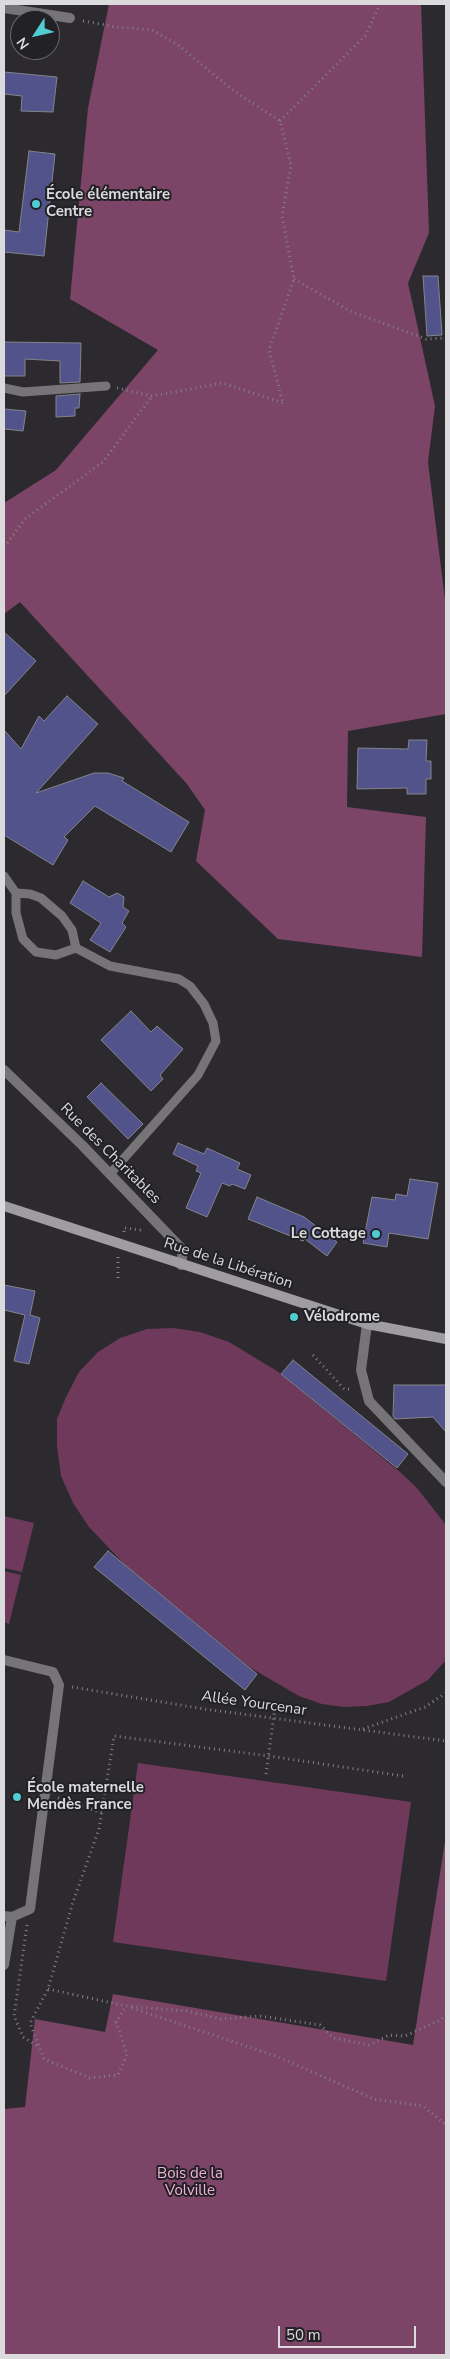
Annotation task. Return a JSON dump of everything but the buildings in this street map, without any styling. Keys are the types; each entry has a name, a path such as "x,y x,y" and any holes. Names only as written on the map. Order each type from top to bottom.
{"main road":[{"name":"Rue de la Libération","path":"4,1206 367,1324 446,1339"}],"street":[{"path":"4,8 70,18"},
{"name":"Rue des Charitables","path":"4,1070 110,1174 183,1250 181,1265"},
{"path":"367,1324 362,1370 369,1401 446,1482"},
{"path":"4,1660 53,1672 59,1685 43,1793 30,1909 8,1916 4,1965"}],"lane":[{"path":"4,388 23,392 106,386"},
{"path":"4,876 16,893 16,913 23,939 36,952 56,955 76,948 110,966 179,979 190,986 204,1004 213,1023 216,1041 198,1075 110,1174"},
{"path":"16,893 30,894 41,898 62,916 72,930 76,948"}],"path":[{"path":"280,121 366,35 380,4"},
{"path":"70,18 116,27 152,30 178,45 234,91 280,121 291,164 282,216 294,279 269,350 283,403 223,383 152,396 106,386"},
{"path":"294,279 350,311 426,339 446,338"},
{"path":"4,547 25,519 103,462 152,396"},
{"path":"117,1263 118,1282"},
{"path":"313,1355 344,1389 365,1388"},
{"name":"Allée Yourcenar","path":"59,1685 273,1718 446,1741"},
{"path":"361,1730 425,1707 446,1693"},
{"path":"266,1774 275,1707"},
{"path":"126,2006 116,2022 127,2054 118,2075 90,2078 44,2059 30,2023 48,1988 73,1902 99,1829 114,1736 403,1776"},
{"path":"43,1793 102,1813"},
{"path":"30,1909 14,2016 23,2037 39,2047"},
{"path":"48,1988 126,2006 276,2056 374,2099 423,2106 446,2126"},
{"path":"126,2006 188,2011 221,2019 260,2016 320,2025 333,2038 369,2045 390,2035 405,2036 441,2020 446,2014"}],"shaded area":[{"path":"173,1328 200,1332 229,1342 277,1371 400,1472 417,1488 446,1525 446,1660 428,1680 389,1702 367,1706 344,1707 322,1704 299,1696 251,1668 125,1565 89,1527 73,1503 61,1476 57,1446 57,1419 66,1397 79,1372 98,1352 120,1338 147,1329"},
{"path":"4,1516 34,1523 22,1572 4,1568"},
{"path":"4,1571 21,1575 9,1624 4,1622"},
{"path":"138,1763 411,1802 386,1981 113,1942"}],"green space":[{"path":"109,4 421,4 429,233 408,283 435,406 428,462 446,608 446,714 348,731 347,807 426,817 422,957 278,939 196,861 205,810 187,784 20,602 4,614 4,503 56,470 158,350 70,299 88,108"},
{"name":"Bois de la Volville","path":"446,1835 446,2355 4,2355 4,2109 25,2107 35,2019 105,2032 113,1994 413,2045"}],"place":[{"name":"École élémentaire Centre","path":"36,204"},
{"name":"Le Cottage","path":"376,1234"},
{"name":"Vélodrome","path":"294,1317"},
{"name":"École maternelle Mendès France","path":"17,1797"}]}
